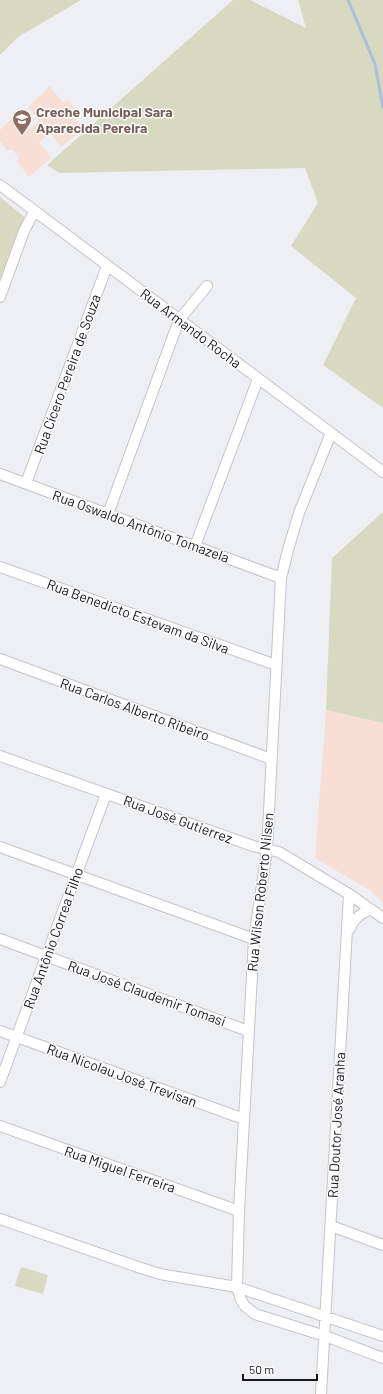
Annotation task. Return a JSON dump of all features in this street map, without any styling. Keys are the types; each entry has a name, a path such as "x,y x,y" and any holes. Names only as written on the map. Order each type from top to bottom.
{"street":[{"name":"Rua Armando Rocha","path":"0,185 34,212 383,472"},
{"path":"0,297 24,231 34,212"},
{"path":"24,231 36,221 42,220 48,222"},
{"name":"Rua Cícero Pereira de Souza","path":"26,483 107,266"},
{"path":"108,514 179,320 207,286"},
{"path":"195,546 258,379"},
{"name":"Rua Wilson Roberto Nilsen","path":"237,1287 239,1211 248,1031 254,939 267,850 281,578 299,513 331,433"},
{"name":"Rua Oswaldo Antônio Tomazela","path":"0,474 281,578"},
{"name":"Rua Benedicto Estevam da Silva","path":"0,567 276,666"},
{"name":"Rua Carlos Alberto Ribeiro","path":"0,659 271,759"},
{"name":"Rua José Gutierrez","path":"0,756 267,850 278,852 349,894 383,918"},
{"name":"Rua Antônio Correa Filho","path":"0,1082 106,794"},
{"path":"0,847 254,939"},
{"name":"Rua Doutor José Aranha","path":"321,1394 349,894"},
{"path":"347,933 354,920 362,913 371,909"},
{"name":"Rua José Claudemir Tomasi","path":"0,939 248,1031"},
{"name":"Rua Nicolau José Trevisan","path":"0,1031 244,1119"},
{"name":"Rua Miguel Ferreira","path":"0,1126 239,1211"},
{"path":"0,1219 160,1274 237,1287 383,1336"},
{"path":"331,1226 383,1245"},
{"path":"237,1287 241,1300 245,1306 255,1314 325,1336 383,1358"},
{"path":"245,1306 246,1298 250,1294 255,1293"}],"shaded area":[{"name":"Creche Municipal Sara Aparecida Pereira","path":"50,86 63,103 68,100 75,110 71,114 84,129 61,147 50,132 39,142 51,158 29,177 17,161 19,158 12,149 8,151 0,141 0,130 16,115 30,129 39,121 28,107"},
{"path":"326,710 383,723 383,903 371,891 315,858"}],"green space":[{"path":"0,0 81,0 18,37 0,55"},
{"path":"233,0 250,0 306,28 298,0 383,0 383,408 323,365 356,298 291,246 318,203 305,168 59,173 47,165"},
{"path":"0,197 27,219 0,291"},
{"path":"383,512 383,723 326,710 332,558"},
{"path":"21,1267 48,1275 43,1294 15,1286"}],"waterway":[{"path":"348,0 375,64 383,107"}],"place":[{"name":"Creche Municipal Sara Aparecida Pereira","path":"22,136"}]}
